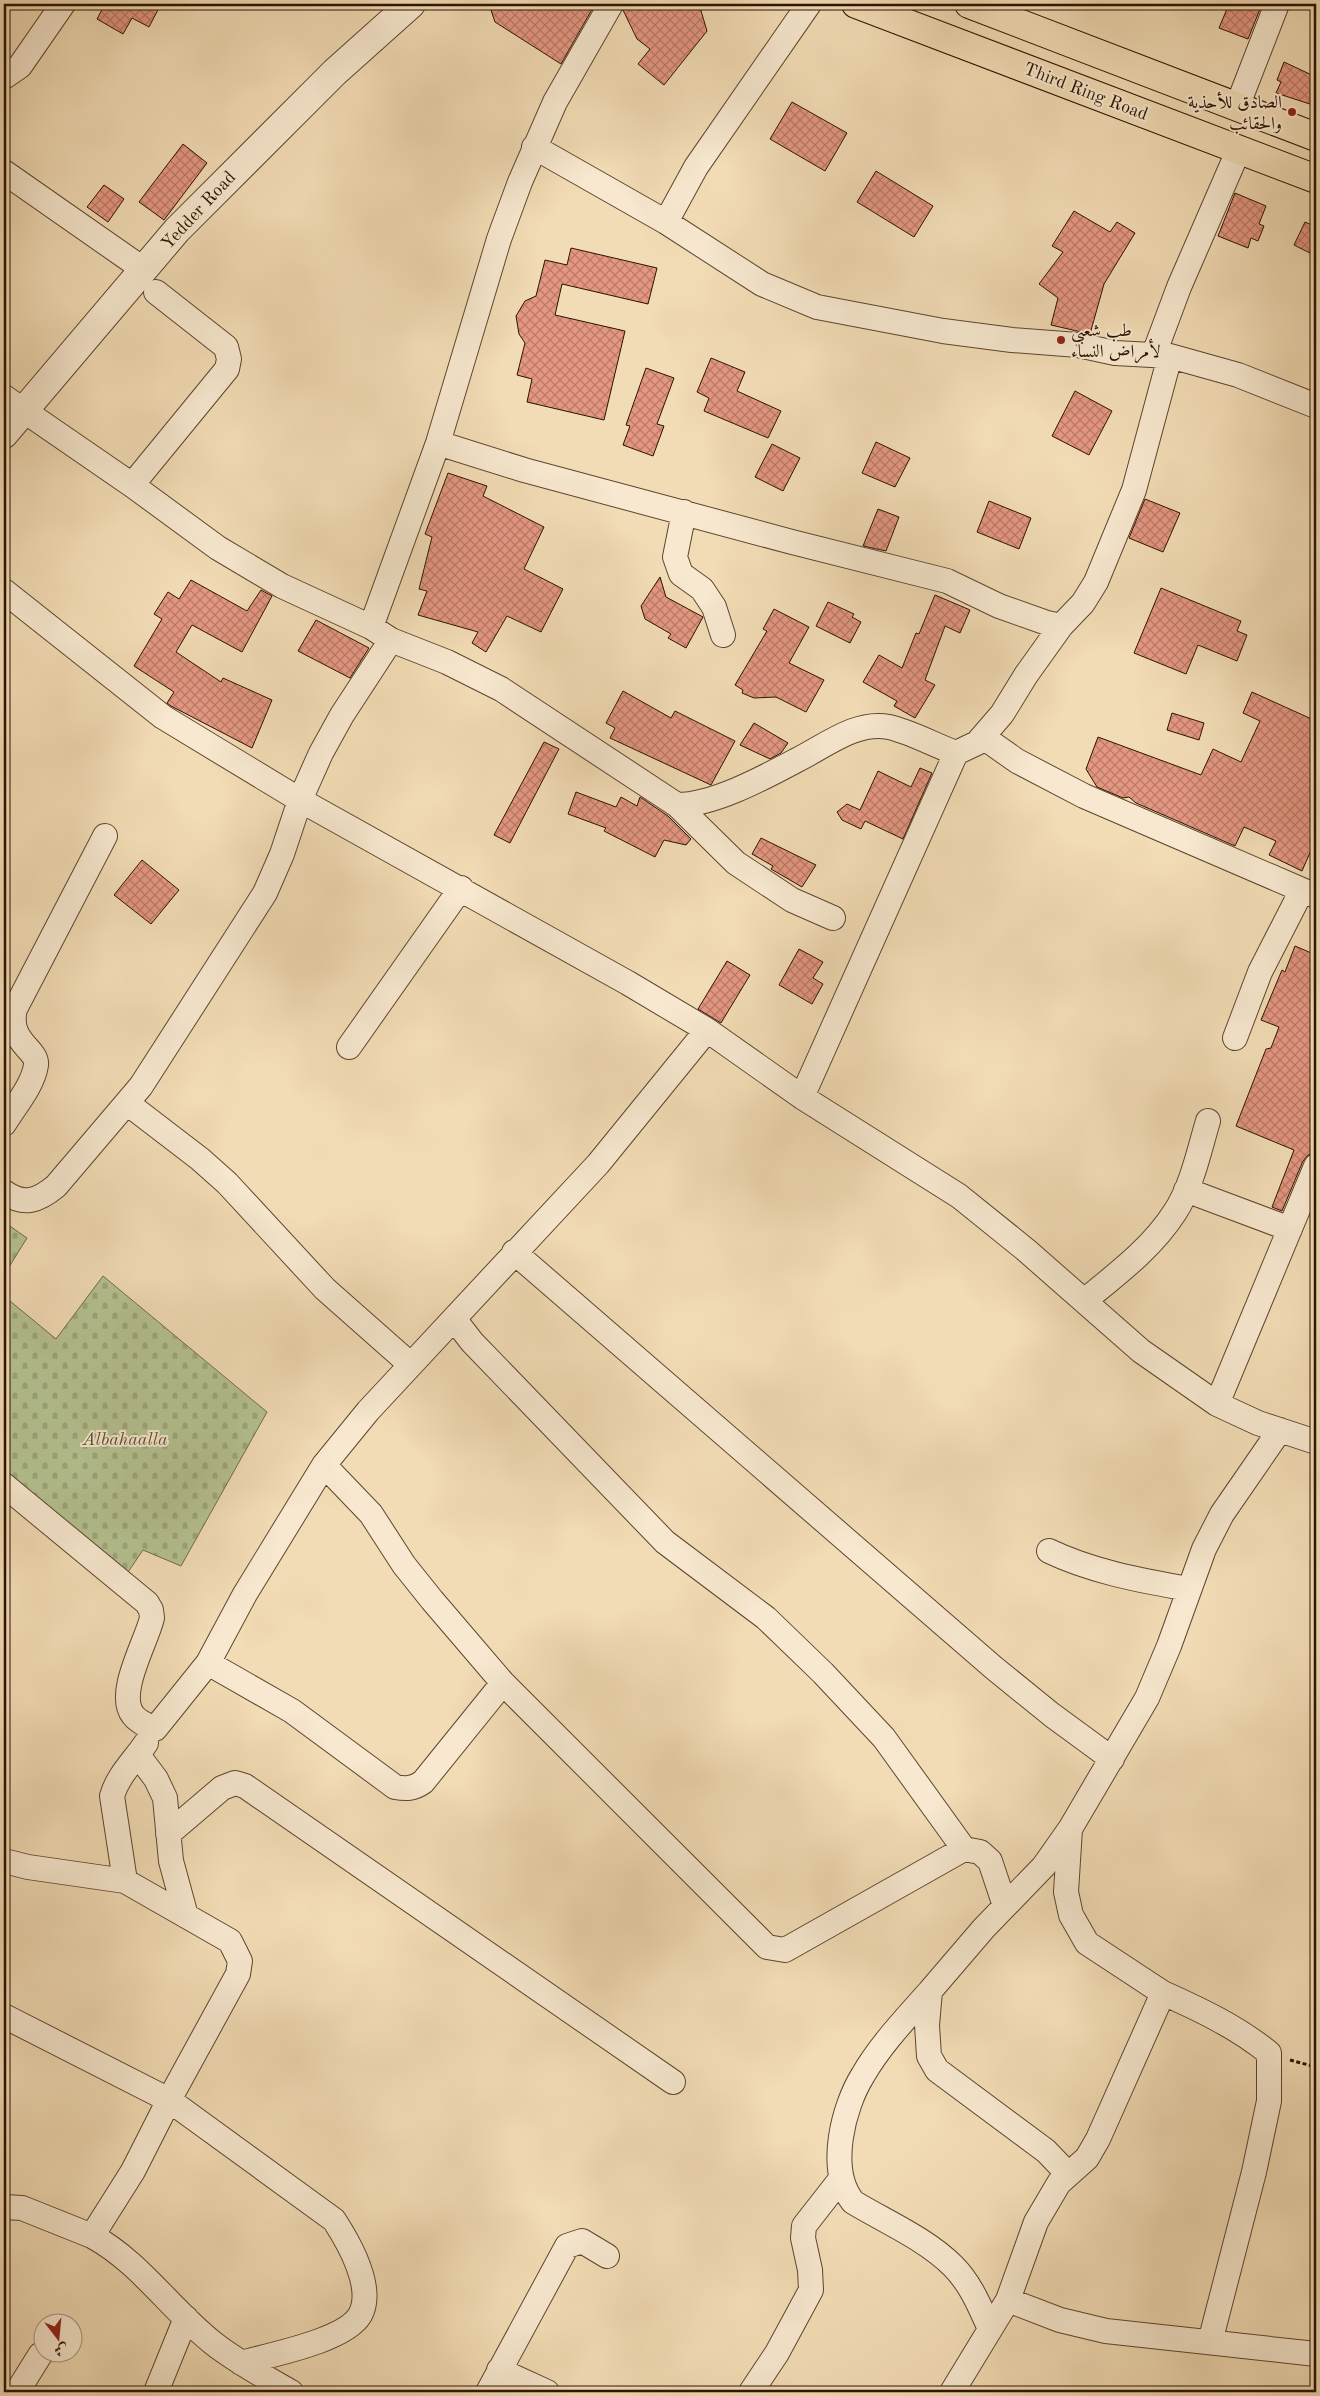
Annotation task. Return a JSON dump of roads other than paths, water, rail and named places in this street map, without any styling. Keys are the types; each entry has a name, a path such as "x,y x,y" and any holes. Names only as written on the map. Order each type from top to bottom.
{"main road":[{"name":"Third Ring Road","path":"856,4 1316,179"},
{"path":"970,4 1316,137"}],"street":[{"path":"4,76 20,66 63,4"},
{"name":"Yedder Road","path":"4,434 13,405 149,280 226,178 335,72 411,4"},
{"path":"371,627 438,443 499,239 534,147 555,102 611,4"},
{"path":"666,222 696,167 809,4"},
{"path":"1237,107 1277,4"},
{"path":"534,147 666,222 762,284 817,307 943,331 1012,340 1078,345 1115,353 1162,355 1238,375 1316,406"},
{"path":"677,805 701,802 733,790 798,760 832,740 875,726 888,727 956,753 972,747 983,737 1002,714 1026,675 1061,626 1083,603 1106,561 1134,490 1162,355 1180,287 1239,149"},
{"path":"4,172 149,280 226,347 229,359 227,369 132,485"},
{"path":"13,405 132,485 218,548 274,582 371,627 391,640 448,662 500,689 677,805 736,863 792,900 832,918"},
{"path":"438,443 524,470 792,542 947,581 999,606 1061,626"},
{"path":"684,512 675,557 681,574 702,589 714,607 723,635"},
{"path":"4,591 163,717 300,800 460,888 707,1030 802,1098 959,1196 1026,1250 1141,1351 1217,1404 1280,1430 1316,1442"},
{"path":"4,1192 20,1202 35,1200 44,1196 56,1186 127,1103 173,1040 265,893 282,854 300,800 321,753 342,716 391,640"},
{"path":"983,737 1017,761 1084,796 1309,893 1260,972 1236,1038"},
{"path":"802,1098 956,753"},
{"path":"4,1124 31,1079 36,1066 34,1058 16,1033 13,1020 16,1009 105,836"},
{"path":"349,1047 460,888"},
{"path":"124,1881 112,1796 116,1783 208,1663 240,1602 324,1465 368,1411 454,1320 514,1252 598,1164 707,1030"},
{"path":"127,1103 200,1158 221,1177 325,1290 410,1365"},
{"path":"1084,1301 1141,1253 1176,1212 1186,1190 1208,1121"},
{"path":"1217,1404 1316,1166"},
{"path":"1186,1190 1290,1229"},
{"path":"514,1252 678,1392 994,1668 1112,1759"},
{"path":"454,1320 472,1342 665,1542 766,1618 823,1673 884,1738 964,1849"},
{"path":"990,2329 971,2289 953,2266 920,2242 853,2202 845,2192 840,2180 839,2152 842,2130 862,2075 886,2042 1005,1906 1044,1866 1070,1829 1147,1698 1169,1646 1204,1549 1222,1514 1280,1430"},
{"path":"324,1465 371,1514 404,1565 504,1683 767,1947 785,1950 964,1849 980,1852 990,1861 1005,1906"},
{"path":"4,1485 147,1603 151,1610 152,1618 132,1674 127,1697 129,1709 134,1716 155,1730"},
{"path":"1049,1551 1074,1563 1109,1573 1188,1589"},
{"path":"208,1663 292,1711 395,1787 405,1789 416,1788 423,1782 504,1683"},
{"path":"138,1755 162,1790 172,1861 186,1916"},
{"path":"168,1834 222,1788 235,1783 245,1786 673,2082"},
{"path":"1070,1829 1066,1892 1071,1915 1086,1943 1164,1993 1208,2013 1251,2038 1269,2053 1269,2101 1254,2172 1210,2342"},
{"path":"4,1861 28,1867 124,1881 230,1941 240,1961 238,1974 169,2100 133,2171 92,2236"},
{"path":"930,1990 929,2056 937,2070 1046,2151 1068,2174"},
{"path":"952,2392 1008,2300 1036,2222 1059,2183 1086,2158 1098,2139 1164,1993"},
{"path":"4,2016 169,2100 334,2220 349,2243 361,2276 365,2301 359,2316 345,2330 318,2342 241,2362"},
{"path":"751,2392 777,2353 811,2290 810,2270 803,2238 804,2226 840,2180"},
{"path":"4,2207 22,2208 92,2236 123,2255 186,2318 213,2343 241,2362 261,2384 291,2392"},
{"path":"488,2392 566,2246 582,2241 607,2256"},
{"path":"1008,2300 1060,2320 1106,2331 1316,2354"},
{"path":"156,2392 186,2318"},
{"path":"20,2392 35,2364"},
{"path":"499,2370 547,2392"}],"place":[{"name":"الصادق للأحذية والحقائب","path":"1292,112"},
{"name":"طب شعبي لأمراض النساء","path":"1061,340"}],"park label":[{"name":"Albahaalla","path":"125,1439"}]}
